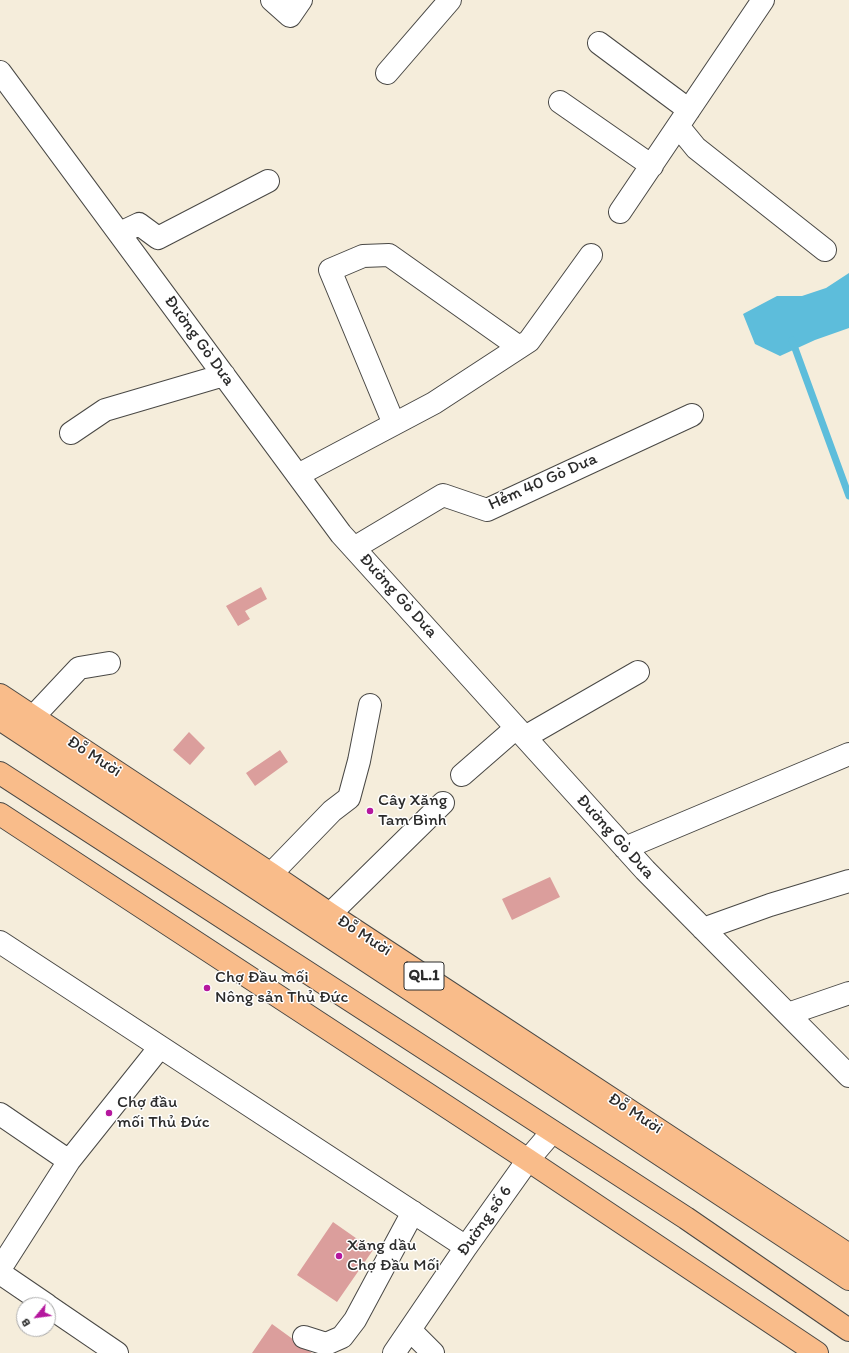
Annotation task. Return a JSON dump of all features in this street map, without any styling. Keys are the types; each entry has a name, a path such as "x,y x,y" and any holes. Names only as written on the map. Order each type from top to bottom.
{"highway":[{"name":"Đỗ Mười","path":"0,695 265,882 849,1279"},
{"name":"Đỗ Mười","path":"0,720 265,882"},
{"path":"0,772 686,1218 849,1330"},
{"path":"0,814 528,1160 817,1353"},
{"name":"Đỗ Mười","path":"323,921 849,1255"}],"street":[{"path":"272,0 296,8"},
{"path":"388,73 450,0"},
{"path":"620,212 763,0"},
{"path":"599,43 684,118 696,148 825,250"},
{"name":"Đường Gò Dưa","path":"0,72 341,534 624,848 849,1076"},
{"path":"560,102 652,166"},
{"path":"120,233 138,224 158,238 268,181"},
{"path":"394,424 330,270 363,256 389,255 519,347"},
{"path":"298,475 434,403 529,341 591,255"},
{"path":"71,433 105,410 224,375"},
{"name":"Hẻm 40 Gò Dưa","path":"354,548 443,495 486,510 692,415"},
{"path":"33,717 79,668 109,662"},
{"path":"462,775 520,732 638,672"},
{"path":"265,882 332,811 349,798 359,761 370,705"},
{"path":"624,848 849,754"},
{"path":"323,921 443,803"},
{"path":"703,929 770,905 849,881"},
{"path":"0,942 466,1247"},
{"path":"788,1014 849,993"},
{"path":"0,1269 69,1161 160,1047"},
{"path":"0,1114 69,1161"},
{"name":"Đường số 6","path":"394,1353 466,1247 528,1160 552,1132"},
{"path":"304,1337 326,1344 342,1337 355,1320 412,1212"},
{"path":"0,1273 35,1297"},
{"path":"56,1311 116,1353"},
{"path":"410,1330 433,1353"}],"water":[{"path":"849,273 849,328 815,340 780,356 755,344 743,314 777,296 802,296 826,288"}],"building":[{"path":"261,587 267,599 245,611 250,619 238,626 226,606"},
{"path":"189,732 205,748 190,765 173,750"},
{"path":"280,750 288,762 255,786 246,773"},
{"path":"550,877 560,897 512,920 502,899"},
{"path":"333,1222 373,1250 337,1302 297,1275"},
{"path":"272,1324 312,1353 252,1353"}],"waterway":[{"path":"792,340 849,496"}],"place":[{"name":"Cây Xăng Tam Bình","path":"370,811"},
{"name":"Chợ Đầu mối Nông sản Thủ Đức","path":"207,988"},
{"name":"Chợ đầu mối Thủ Đức","path":"109,1113"},
{"name":"Xăng dầu Chợ Đầu Mối","path":"339,1256"}]}
